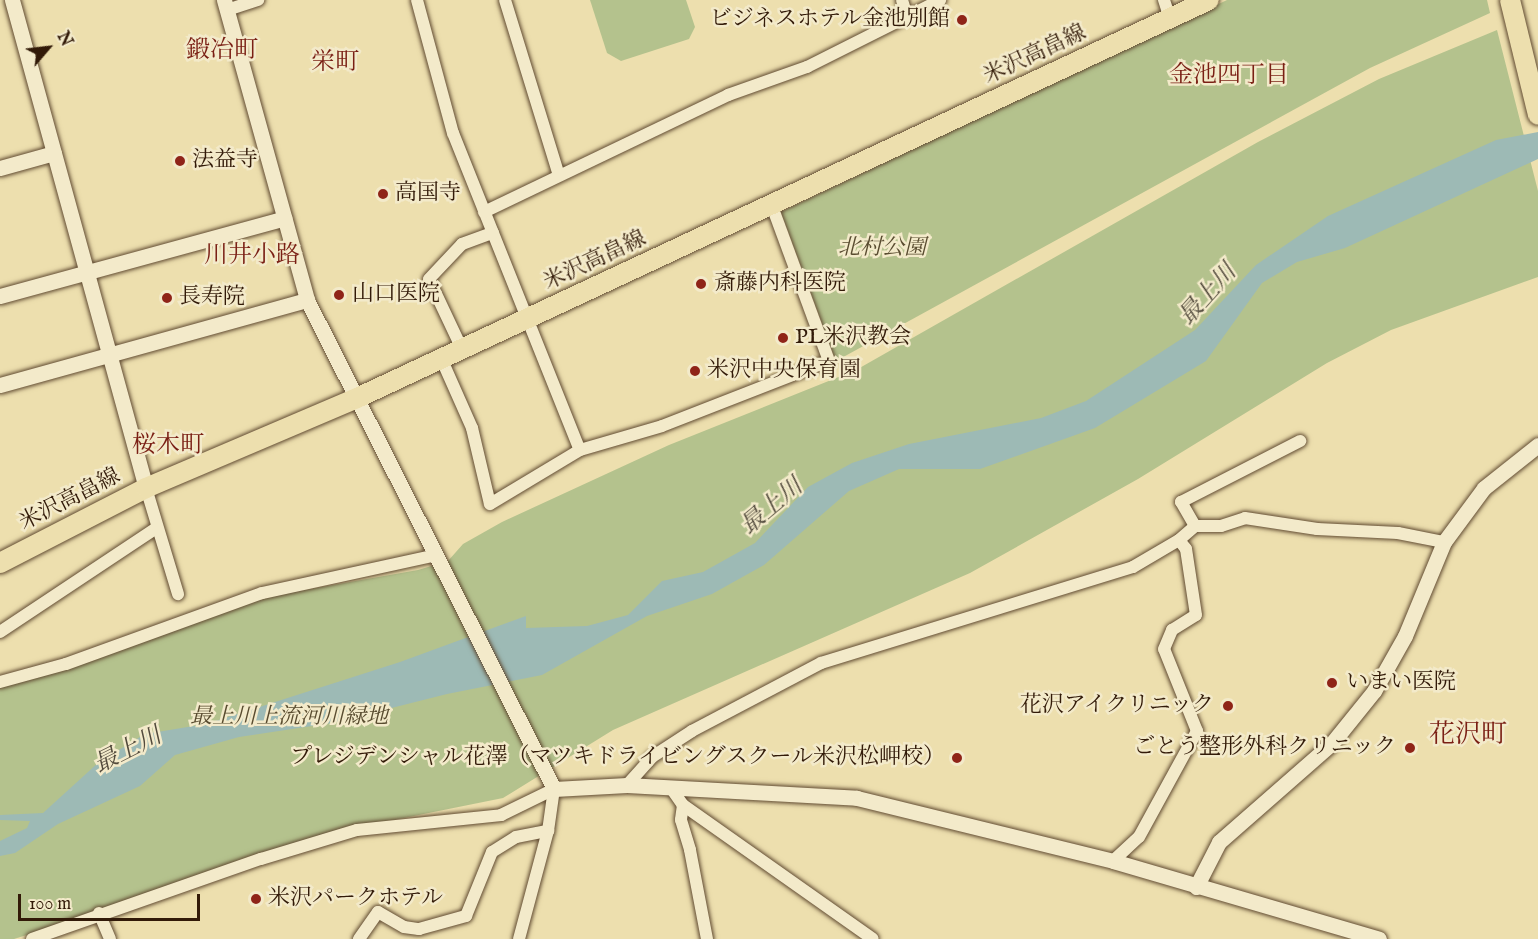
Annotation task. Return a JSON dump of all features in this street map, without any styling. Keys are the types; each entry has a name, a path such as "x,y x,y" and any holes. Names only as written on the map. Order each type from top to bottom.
{"main road":[{"name":"米沢高畠線","path":"0,563 146,488 357,399 772,206 1167,9 1209,0"},
{"path":"1510,0 1538,115"}],"street":[{"path":"12,0 107,354 146,488 155,529 178,594"},
{"path":"258,0 226,5 307,300 554,789 548,831 519,939"},
{"path":"417,0 453,133 580,450"},
{"path":"505,0 559,175"},
{"path":"902,0 907,16"},
{"path":"484,212 728,95 807,67 940,0"},
{"path":"0,168 54,153"},
{"path":"441,358 472,428 490,504 580,450 662,426 829,361 772,206"},
{"path":"0,296 285,218"},
{"path":"462,349 429,279 462,244 493,233"},
{"path":"0,385 307,300"},
{"path":"1195,526 1181,502 1300,441"},
{"path":"1196,887 1219,842 1332,743 1374,691 1405,636 1444,542 1484,488 1538,445"},
{"path":"627,785 652,757 693,730 820,663 1133,567 1179,540 1195,526 1221,526 1245,518 1317,529 1398,533 1444,542"},
{"path":"0,632 155,529"},
{"path":"1113,861 1139,837 1197,731 1164,649 1172,630 1196,615 1186,549 1179,540"},
{"path":"0,682 66,664 262,593 436,555"},
{"path":"32,939 99,913 357,830 501,815 554,789 627,785 857,798 1113,861 1379,939"},
{"path":"671,788 683,805 873,939"},
{"path":"683,805 681,820 690,850 707,939"},
{"path":"359,939 378,912 404,927 419,929 466,916 492,852 516,837 548,831"},
{"path":"99,913 110,939"}],"green space":[{"path":"590,0 686,0 695,27 689,39 621,61 607,53"},
{"name":"北村公園","path":"1227,0 1487,0 1490,13 1370,68 836,361 781,212"},
{"name":"最上川上流河川緑地","path":"1497,30 1538,191 1538,277 1391,330 1327,363 1138,479 970,573 613,730 503,798 389,821 14,939 0,939 0,687 259,598 418,570 448,561 463,544 502,522 669,445 856,370 1258,142 1379,79"}],"water":[{"name":"最上川","path":"1538,132 1538,159 1345,248 1297,262 1262,283 1206,361 1095,428 980,469 899,469 849,491 764,565 712,594 647,616 542,675 447,694 332,723 239,737 175,755 140,786 58,824 15,853 0,856 0,841 27,828 30,821 0,820 0,815 43,813 99,762 145,734 206,724 400,662 526,616 526,628 587,626 628,615 662,581 703,572 755,543 808,487 852,463 909,444 1041,418 1086,401 1195,330 1256,265 1328,216 1496,140"}],"place":[{"name":"ビジネスホテル金池別館","path":"962,20"},
{"name":"法益寺","path":"180,161"},
{"name":"高国寺","path":"383,194"},
{"name":"斎藤内科医院","path":"701,284"},
{"name":"山口医院","path":"339,295"},
{"name":"長寿院","path":"167,298"},
{"name":"PL米沢教会","path":"783,338"},
{"name":"米沢中央保育園","path":"695,371"},
{"name":"いまい医院","path":"1332,683"},
{"name":"花沢アイクリニック","path":"1228,706"},
{"name":"ごとう整形外科クリニック","path":"1410,748"},
{"name":"プレジデンシャル花澤（マツキドライビングスクール米沢松岬校）","path":"957,758"},
{"name":"米沢パークホテル","path":"256,899"}],"district":[{"name":"鍛冶町","path":"222,51"},
{"name":"栄町","path":"335,63"},
{"name":"金池四丁目","path":"1229,76"},
{"name":"川井小路","path":"252,256"},
{"name":"桜木町","path":"168,446"},
{"name":"花沢町","path":"1468,735"}]}
